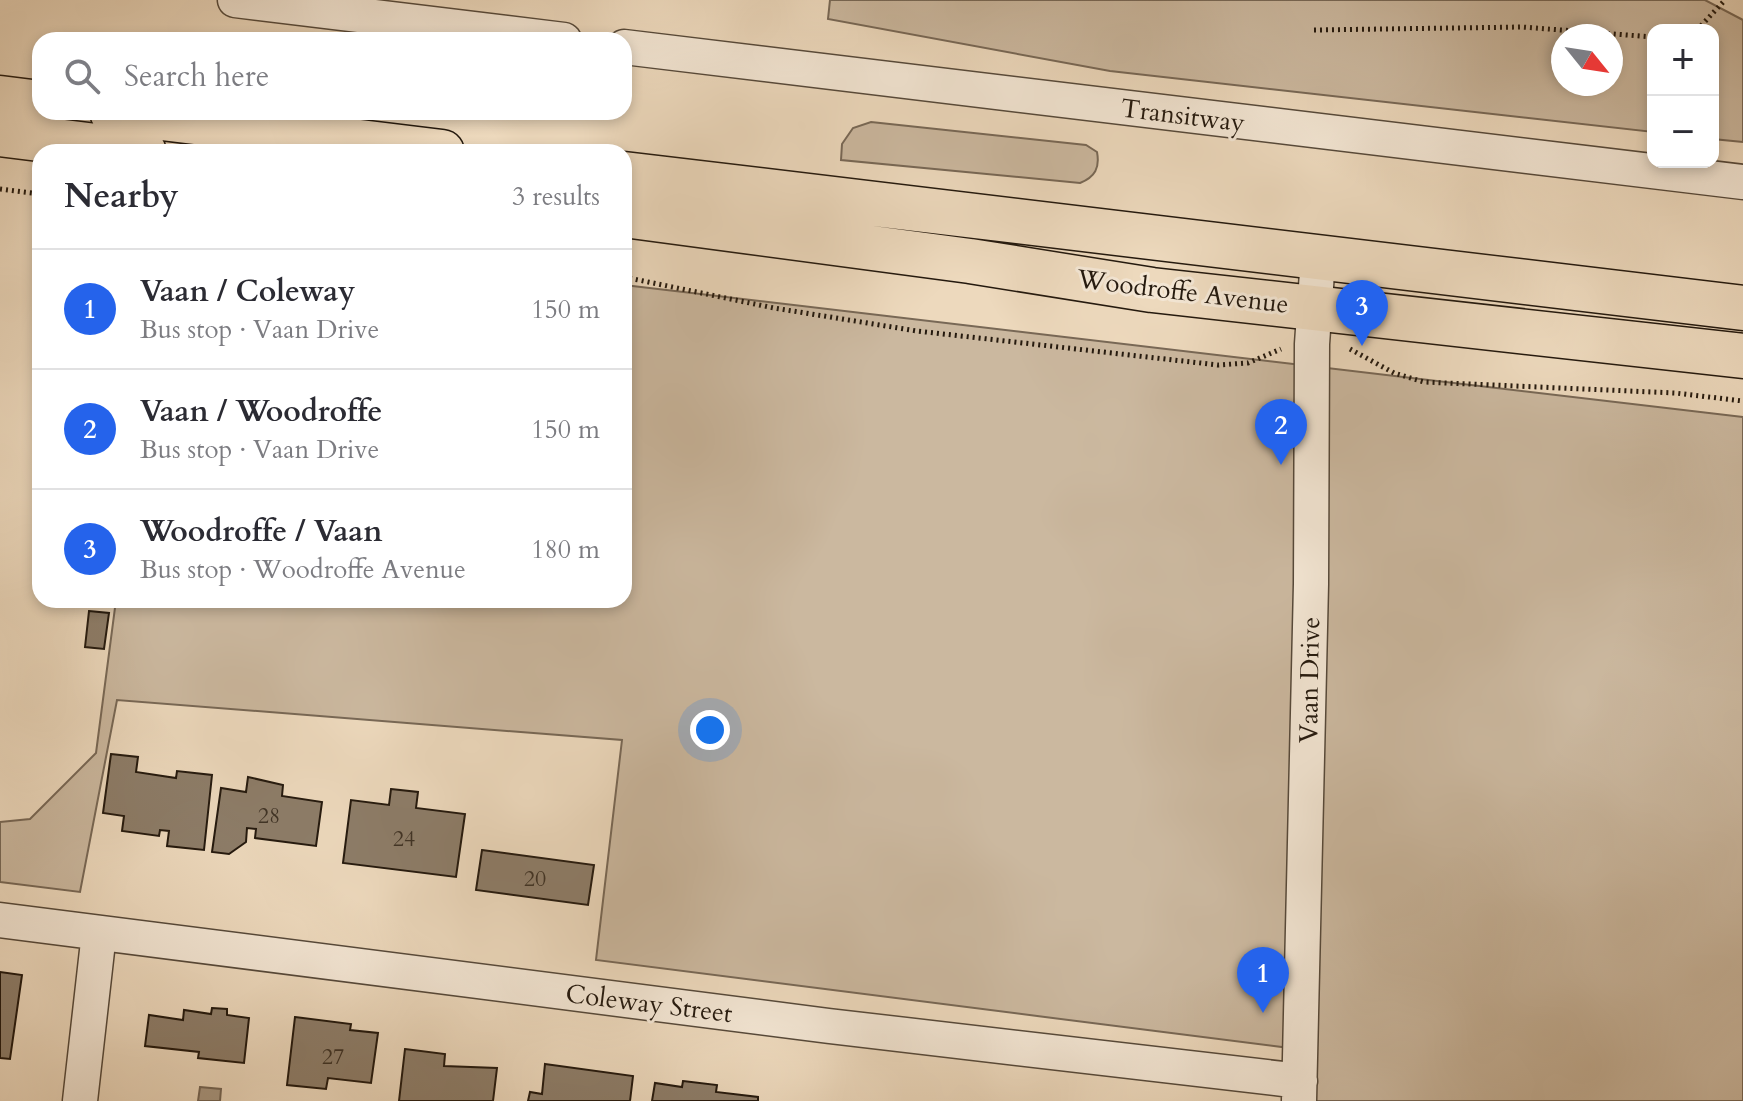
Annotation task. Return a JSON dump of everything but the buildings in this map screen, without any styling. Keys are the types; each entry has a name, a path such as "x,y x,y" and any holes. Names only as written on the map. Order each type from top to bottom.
{"main road":[{"path":"0,98 32,102"},
{"path":"178,120 376,144"},
{"path":"0,134 80,144"},
{"name":"Woodroffe Avenue","path":"632,175 1743,308"},
{"name":"Woodroffe Avenue","path":"632,216 970,261 1152,290 1743,356"}],"street":[{"path":"235,0 498,32"},
{"name":"Transitway","path":"632,48 1743,182"},
{"name":"Vaan Drive","path":"1299,1091 1314,308 1318,258"},
{"name":"Coleway Street","path":"0,920 829,1026 1299,1091"},
{"path":"80,1101 99,933"}],"path":[{"path":"1703,24 1725,0"},
{"path":"1314,30 1522,27 1647,37"},
{"path":"0,189 32,193"},
{"path":"632,279 774,308 917,331 1218,365 1248,363 1287,347"},
{"path":"1341,346 1394,373 1424,382 1675,393 1743,401"}],"shaded area":[{"path":"830,0 1705,0 1743,20 1743,142 1719,140 1719,24 1647,24 1647,131 1110,71 828,19"},
{"path":"871,122 1086,145 1097,152 1098,163 1093,175 1080,183 841,160 842,144 853,128"},
{"path":"632,286 1743,417 1743,1101 1287,1101 1289,1048 596,960 622,740 117,700 80,892 0,882 0,822 30,819 96,753 115,608 632,608"},
{"path":"200,1087 221,1089 220,1101 198,1101"}],"place":[{"name":"Woodroffe / Vaan","path":"1362,346"},
{"name":"Vaan / Woodroffe","path":"1281,465"},
{"name":"Vaan / Coleway","path":"1263,1013"}]}
